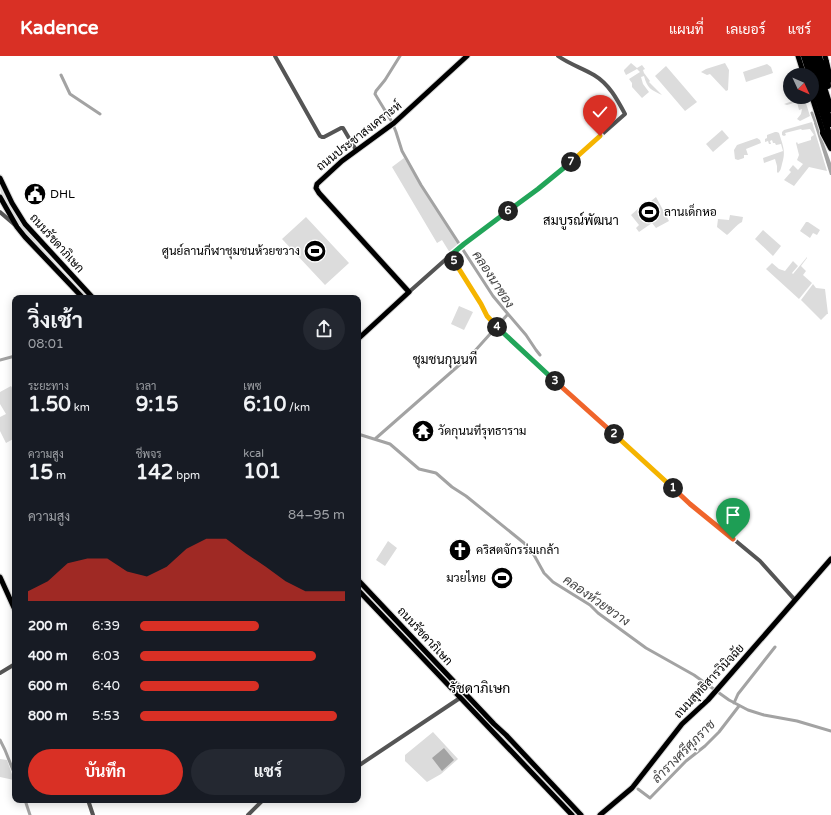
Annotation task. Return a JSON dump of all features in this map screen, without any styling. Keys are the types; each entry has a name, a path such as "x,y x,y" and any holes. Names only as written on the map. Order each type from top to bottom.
{"highway":[{"path":"804,56 808,68"},
{"path":"810,56 831,124"},
{"path":"814,56 831,109"},
{"path":"819,56 830,83"},
{"path":"825,59 831,96"},
{"path":"819,103 831,140"},
{"path":"823,133 831,148"}],"main road":[{"name":"ถนนประชาสงเคราะห์","path":"409,292 316,188 320,180 356,150 393,124 467,56"},
{"path":"798,56 802,68"},
{"path":"814,104 831,153"},
{"name":"ถนนรัชดาภิเษก","path":"0,180 25,224 90,295"},
{"name":"ถนนรัชดาภิเษก","path":"0,197 17,227 25,237 80,295"},
{"path":"361,336 409,292"},
{"name":"ถนนสุทธิสารวินิจฉัย","path":"600,815 632,788 682,724 716,691 831,559"},
{"path":"0,577 12,603"},
{"name":"ถนนรัชดาภิเษก","path":"361,583 506,735 579,815"},
{"name":"ถนนรัชดาภิเษก","path":"361,593 572,815"},
{"name":"ถนนรัชดาภิเษก","path":"490,729 498,741 568,815"}],"street":[{"path":"275,56 320,136 324,137 343,128 356,150"},
{"path":"409,292 464,244 550,180 625,114 615,96 598,78 564,61 558,56"},
{"path":"0,212 17,227"},
{"path":"451,255 487,316 497,327 684,498 760,561 795,600"},
{"path":"0,673 12,666"},
{"path":"361,764 460,698"},
{"path":"89,803 93,815"},
{"path":"248,815 259,803"}],"shaded area":[{"path":"631,63 637,68 642,65 645,69 643,70 644,73 650,81 649,82 662,95 650,88 644,76 641,77 643,84 649,92 642,98 632,87 632,83 629,79 640,72 637,69 626,75 624,71"},
{"path":"725,63 729,70 728,90 726,91 710,74 707,75 701,72"},
{"path":"767,64 771,67 773,73 746,82 743,72"},
{"path":"666,66 697,102 685,111 655,76"},
{"path":"798,104 806,104 810,116 800,121 797,119 801,114 802,109 799,110"},
{"path":"816,120 818,121 822,138 831,163 831,175 814,123 816,123"},
{"path":"812,122 827,171 809,167 794,186 784,180 791,172 789,170 793,165 798,170 803,164 797,160 799,155 796,143 797,142 798,144 811,140 811,137 814,135 810,129 801,129 785,133 786,135 784,136 782,135 782,132 784,130"},
{"path":"722,130 729,138 713,152 706,144"},
{"path":"775,132 779,133 784,152 781,168 778,173 775,159 764,163 763,158 783,151 781,144 776,145 772,140 770,141 771,144 769,144 768,141 765,142 767,135"},
{"path":"757,138 761,143 746,149 748,155 744,155 744,158 738,160 735,159 734,150 737,145"},
{"path":"404,158 460,245 450,253 442,240 437,243 392,167"},
{"path":"0,186 24,227 85,295 83,295 32,242 14,217 1,193"},
{"name":"ลานเด็กหอ","path":"656,197 669,221 656,228 652,223 639,232 636,228 639,225 631,215 640,207 641,209"},
{"path":"730,215 743,217 742,222 727,235 717,227 718,219 729,220"},
{"name":"ศูนย์ลานกีฬาชุมชนห้วยขวาง","path":"306,217 349,263 325,285 282,239"},
{"path":"806,222 820,230 817,235 813,233 810,238 800,231"},
{"path":"763,230 781,246 773,256 755,239"},
{"path":"807,257 801,266 806,271 803,275 812,283 799,299 766,269 772,263 779,269 785,271 793,261 798,266 792,273 793,274"},
{"path":"813,284 816,288 825,289 828,314 821,320 801,300"},
{"path":"459,306 473,312 464,330 451,324"},
{"path":"11,386 12,388 12,440 6,443 0,431 0,417 6,414 0,404 0,392"},
{"path":"388,541 397,548 385,566 376,560"},
{"path":"433,732 458,759 441,774 427,782 405,761 405,755"},
{"path":"444,748 454,760 442,771 432,758"},
{"path":"0,759 7,760 12,774 12,780 0,777"}],"waterway":[{"name":"คลองนาซอง","path":"375,439 473,353 508,314 493,296 421,185 402,151 392,122 375,94 400,56"},
{"path":"61,75 70,94 100,114"},
{"path":"812,113 817,126"},
{"path":"508,314 526,335 540,355"},
{"name":"คลองห้วยขวาง","path":"0,360 12,357"},
{"name":"คลองห้วยขวาง","path":"361,435 390,444 419,469 436,473 524,543 534,555 544,573 553,582 590,605 598,613 646,648 694,675 729,700 748,710 764,715 797,721 831,731"},
{"path":"734,703 738,694 775,647"},
{"name":"ลำรางศรีศุภราช","path":"638,789 650,798 686,761 705,746 719,732 739,706"},
{"path":"0,740 12,768"},
{"path":"26,803 30,815"}],"place":[{"name":"DHL","path":"35,194"},
{"name":"ลานเด็กหอ","path":"649,212"},
{"name":"ศูนย์ลานกีฬาชุมชนห้วยขวาง","path":"315,251"},
{"name":"วัดกุนนทีรุทธาราม","path":"423,431"},
{"name":"คริสตจักรร่มเกล้า","path":"460,550"},
{"name":"มวยไทย","path":"502,578"}],"district":[{"name":"สมบูรณ์พัฒนา","path":"581,220"},
{"name":"ชุมชนกุนนที","path":"445,359"},
{"name":"รัชดาภิเษก","path":"480,688"}],"route":[{"path":"600,136 550,180 482,230 451,255 489,320 684,498 733,539"}]}
